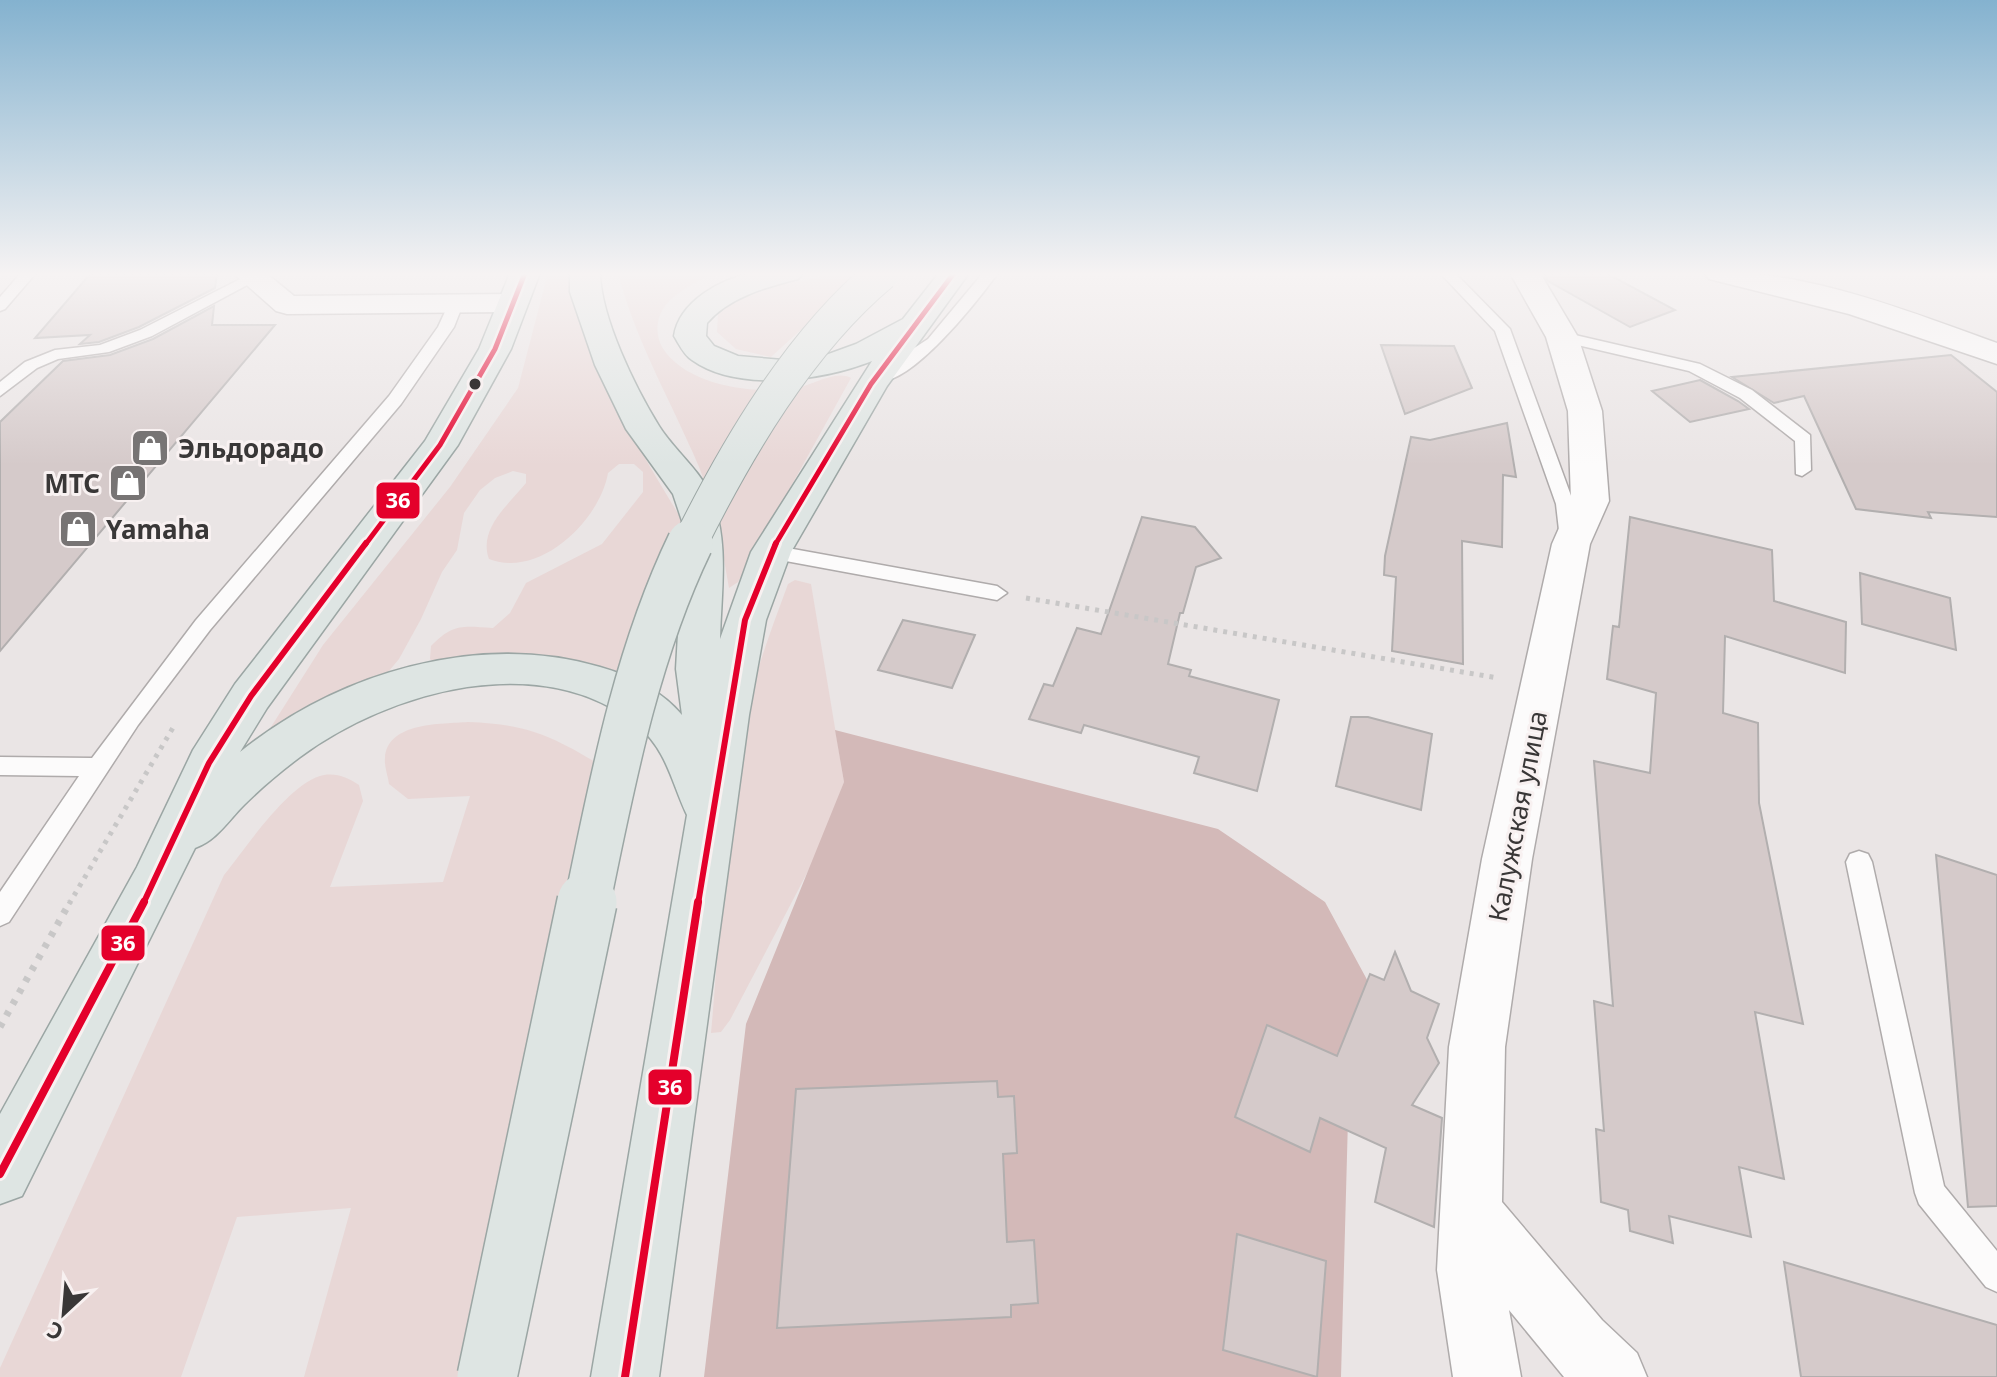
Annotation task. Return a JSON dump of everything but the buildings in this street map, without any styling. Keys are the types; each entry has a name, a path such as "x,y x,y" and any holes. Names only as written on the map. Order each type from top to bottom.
{"main road":[{"path":"0,1174 155,882 209,763 251,696 440,445 500,337"},
{"path":"601,337 611,365 643,429 691,492 703,527 698,669 706,705 711,768 707,857"},
{"path":"691,337 700,351 726,363 762,371 800,371 857,356 893,337"},
{"path":"487,1377 621,747 661,609 720,477 764,406 821,337"},
{"path":"625,1377 727,715 745,620 771,552 871,384 904,337"},
{"path":"155,882 183,839 218,798 259,761 304,730 352,705 401,686 449,674 497,668 542,669 584,677 622,691 655,712 680,739 699,771 709,810 707,857"},
{"path":"611,1377 628,1334 644,1261"}],"street":[{"name":"Калужская улица","path":"1487,1377 1469,1270 1477,1047 1507,859 1571,544 1590,501 1585,411 1562,337"},
{"path":"1950,337 1997,354"},
{"path":"1472,1214 1578,1344 1613,1377"}],"lane":[{"path":"0,391 31,365 55,355 103,349 135,337"},
{"path":"0,914 98,767 203,625 395,400 439,337"},
{"path":"871,384 938,337"},
{"path":"1505,337 1565,504 1571,544"},
{"path":"1563,337 1694,367 1746,394 1804,439 1802,470"},
{"path":"771,552 997,593"},
{"path":"0,766 98,767"},
{"path":"1859,862 1930,1193 1997,1276"}],"path":[{"path":"997,593 1542,685"},
{"path":"0,1027 120,812"}],"shaded area":[{"path":"531,337 589,337 630,431 682,520 625,690 439,667 430,659 431,646 446,633 466,627 493,628 510,613 526,583 602,544 643,492 643,472 634,464 619,464 608,473 593,509 565,541 528,561 508,563 489,559 487,548 491,528 497,518 526,483 526,474 513,471 495,478 480,490 464,513 457,550 442,572 399,659 373,690 252,757 323,645 450,487 518,388"},
{"path":"640,337 658,337 673,360 686,370 702,378 739,388 792,389 838,376 851,378 738,582 729,588 706,486"},
{"path":"723,337 793,337 771,357 736,349"},
{"path":"795,580 811,584 844,782 817,854 730,1020 721,1032 711,1033 728,828 740,746 761,660 788,584"},
{"path":"468,722 505,725 536,732 597,763 476,1377 304,1377 351,1208 237,1217 181,1377 0,1377 0,1368 224,875 283,802 311,780 329,775 343,777 359,785 363,801 330,887 443,882 470,796 408,799 389,784 385,758 388,746 405,731"},
{"path":"835,730 1218,829 1325,902 1378,1000 1348,1119 1341,1377 704,1377 746,1024 844,782"}],"transit line":[{"name":"36","path":"0,1174 155,882 209,763 251,696 440,445 500,337"},
{"name":"36","path":"625,1377 727,715 745,620 771,552 871,384 906,337"}],"place":[{"name":"Эльдорадо","path":"150,448"},
{"name":"МТС","path":"128,483"},
{"name":"Yamaha","path":"78,529"}]}
